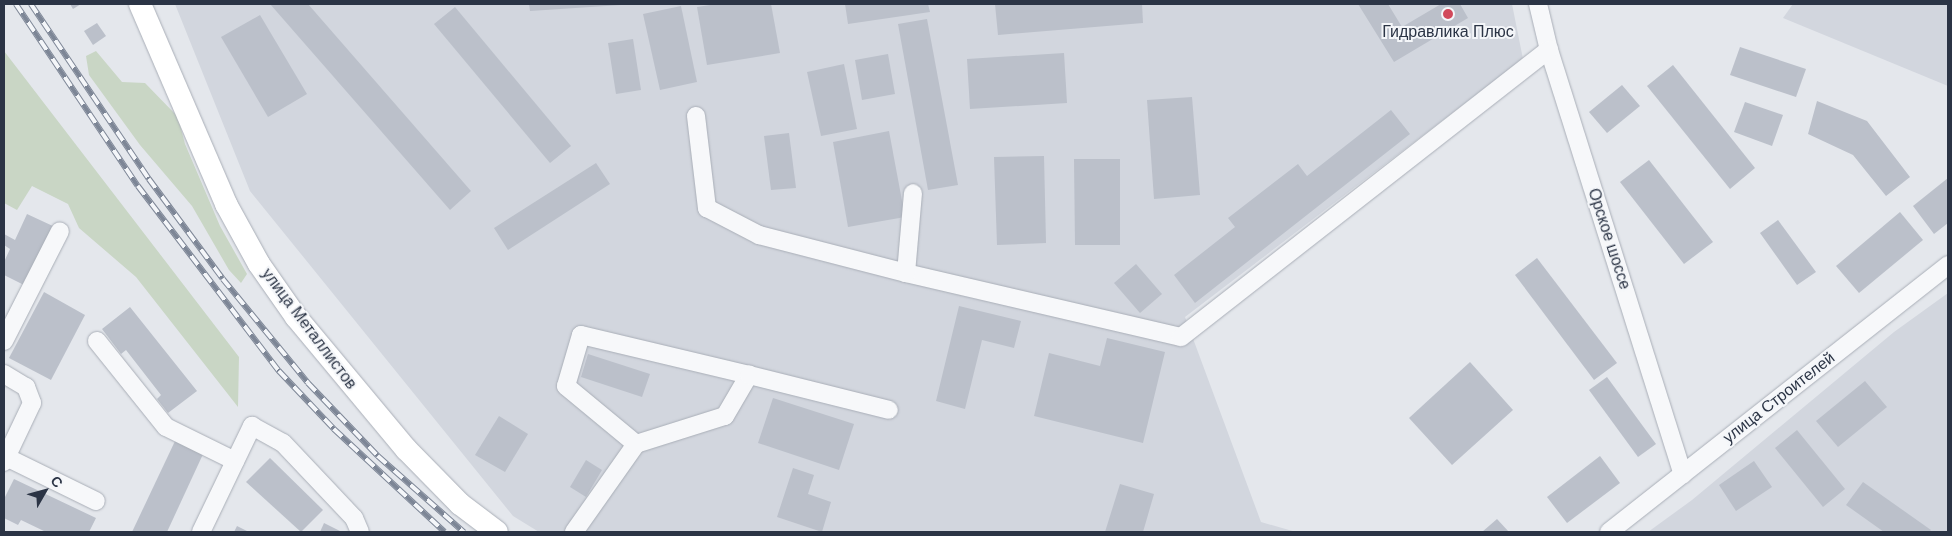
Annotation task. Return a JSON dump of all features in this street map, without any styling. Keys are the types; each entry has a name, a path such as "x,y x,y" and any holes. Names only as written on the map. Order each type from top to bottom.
{"main road":[{"name":"улица Металлистов","path":"140,4 218,186 259,264 302,325 406,449 460,504 497,532"}],"street":[{"name":"Орское шоссе","path":"1538,4 1549,50 1683,474"},
{"path":"696,116 706,208 759,235 906,273 1181,337 1549,50"},
{"path":"906,273 914,193"},
{"path":"4,341 60,231"},
{"name":"улица Строителей","path":"1609,532 1948,265"},
{"path":"636,444 566,386 580,335 888,410"},
{"path":"97,341 166,427 235,461"},
{"path":"4,374 26,387 32,403 5,460 96,501"},
{"path":"574,532 636,444 725,416 749,375"},
{"path":"201,532 252,426 283,443 354,518 360,532"}],"shaded area":[{"path":"175,4 1512,4 1523,59 1185,317 1261,522 1296,532 539,532 513,516 250,191"},
{"path":"1793,4 1948,4 1948,86 1783,18"},
{"path":"1948,293 1948,532 1648,532 1692,500 1894,332"}],"green space":[{"path":"4,51 239,357 238,407 136,277 79,228 68,204 32,186 17,210 4,203"},
{"path":"96,51 122,82 145,83 178,117 185,144 220,226 247,274 241,283 229,270 192,206 140,145 89,75 86,56"}],"building":[{"path":"70,4 81,4 73,9"},
{"path":"270,4 308,4 471,191 450,210"},
{"path":"529,4 620,4 621,5 530,11"},
{"path":"717,4 771,4 780,53 707,65 697,7"},
{"path":"845,4 928,4 930,12 848,24"},
{"path":"995,4 1142,4 1143,23 998,35"},
{"path":"1358,4 1388,4 1402,27 1441,4 1460,4 1468,18 1394,62"},
{"path":"681,6 697,82 660,90 643,14"},
{"path":"455,7 571,146 550,163 434,24"},
{"path":"260,15 307,94 268,117 221,37"},
{"path":"927,19 958,185 928,190 898,24"},
{"path":"97,23 106,36 93,45 84,31"},
{"path":"633,39 641,90 616,94 608,43"},
{"path":"1740,47 1806,69 1796,97 1730,75"},
{"path":"1064,53 1067,103 970,109 967,59"},
{"path":"888,54 895,94 862,100 855,60"},
{"path":"844,64 857,129 821,136 807,72"},
{"path":"1673,65 1755,168 1730,189 1647,86"},
{"path":"1622,85 1640,106 1607,133 1589,112"},
{"path":"1192,97 1200,195 1154,199 1147,100"},
{"path":"1817,101 1867,121 1910,177 1886,196 1853,155 1808,134"},
{"path":"1745,102 1783,115 1772,146 1734,132"},
{"path":"1391,110 1410,134 1195,303 1174,275 1235,227 1228,218 1298,164 1307,176"},
{"path":"889,131 905,217 848,227 833,142"},
{"path":"789,133 796,188 771,190 764,136"},
{"path":"1044,156 1046,243 997,245 994,157"},
{"path":"1074,159 1120,159 1120,245 1075,245"},
{"path":"1649,160 1713,242 1684,264 1620,182"},
{"path":"596,163 610,184 508,250 494,228"},
{"path":"1948,178 1948,223 1934,234 1913,206"},
{"path":"1900,212 1923,240 1859,293 1836,266"},
{"path":"27,214 55,227 26,286 4,275 4,262 10,249 4,245 4,234 15,240"},
{"path":"1778,220 1816,272 1797,285 1760,233"},
{"path":"1537,258 1617,363 1594,380 1515,275"},
{"path":"1136,264 1162,294 1140,313 1114,283"},
{"path":"44,292 85,315 51,380 9,358"},
{"path":"959,306 1021,321 1014,348 982,340 965,409 936,401"},
{"path":"130,307 197,391 168,413 157,399 161,395 126,350 121,354 102,329"},
{"path":"1107,338 1165,352 1143,443 1034,416 1049,353 1100,366"},
{"path":"588,354 650,374 642,397 581,377"},
{"path":"1470,362 1513,410 1452,465 1409,418"},
{"path":"1607,377 1656,444 1638,457 1589,390"},
{"path":"1865,381 1887,407 1838,447 1816,421"},
{"path":"773,398 854,424 839,470 758,443"},
{"path":"499,416 528,434 505,472 475,455"},
{"path":"1797,430 1845,489 1823,507 1775,448"},
{"path":"176,439 204,452 167,532 132,532"},
{"path":"1600,456 1620,483 1567,523 1547,497"},
{"path":"270,458 323,510 301,532 246,482"},
{"path":"586,460 602,470 586,497 570,487"},
{"path":"1754,461 1772,487 1736,511 1719,485"},
{"path":"793,468 814,475 808,494 831,502 822,532 777,517"},
{"path":"14,479 96,518 89,532 46,532 21,520 18,525 4,518 4,499"},
{"path":"1863,482 1931,530 1929,532 1884,532 1846,505"},
{"path":"1120,484 1154,494 1143,532 1105,532"},
{"path":"1497,519 1509,532 1482,532"},
{"path":"324,523 342,532 320,532"},
{"path":"237,526 249,532 234,532"}],"railway":[{"path":"16,4 138,186 279,371 334,429 445,532"},
{"path":"31,4 149,179 223,279 308,383 378,456 464,532"}],"place":[{"name":"Гидравлика Плюс","path":"1448,14"}]}
